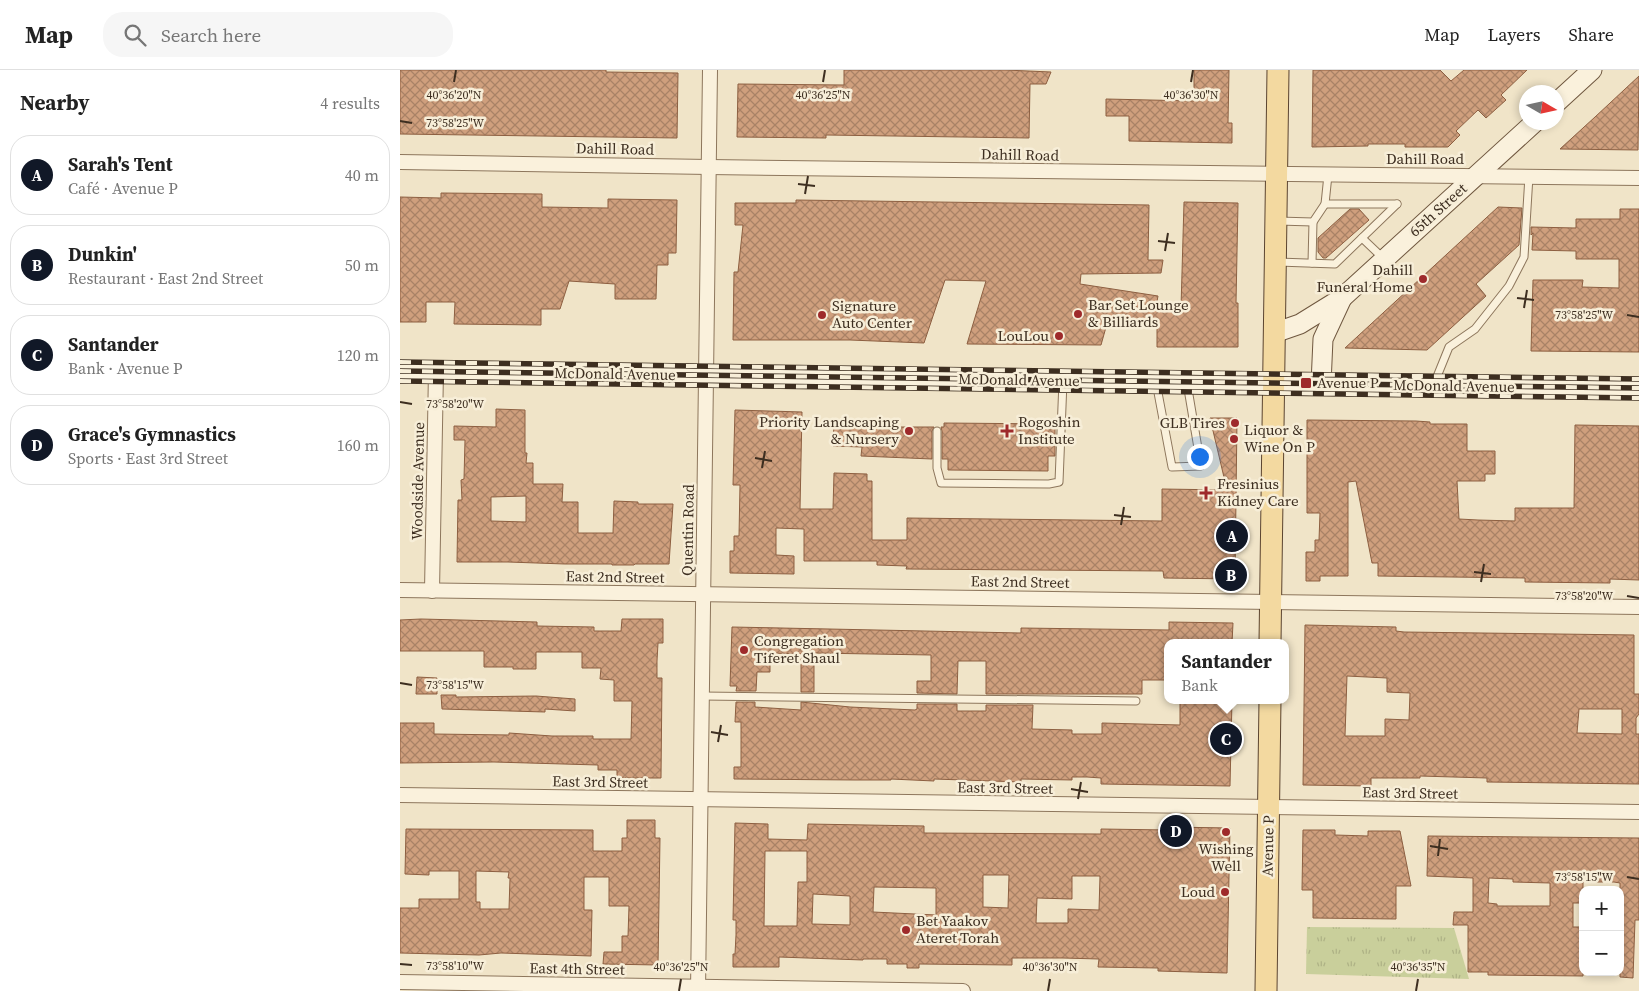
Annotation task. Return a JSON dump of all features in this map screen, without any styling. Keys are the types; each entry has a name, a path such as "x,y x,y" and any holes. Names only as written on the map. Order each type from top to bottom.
{"main road":[{"path":"1270,639 1278,70"},
{"path":"1564,96 1592,70"},
{"name":"65th Street","path":"1274,333 1300,324 1342,298 1526,130"},
{"name":"65th Street","path":"1321,384 1323,339 1342,298"},
{"name":"McDonald Avenue","path":"400,371 1639,388"},
{"name":"Avenue P","path":"1266,991 1270,704"}],"street":[{"name":"Quentin Road","path":"698,989 710,70"},
{"name":"Dahill Road","path":"400,162 1277,175 1477,175 1639,178"},
{"name":"Woodside Avenue","path":"432,591 436,371"},
{"name":"East 2nd Street","path":"400,590 1639,607"},
{"name":"East 3rd Street","path":"400,795 1639,812"},
{"name":"East 4th Street","path":"400,982 698,989 963,991"}],"lane":[{"path":"1312,263 1313,222 1326,204 1328,175"},
{"path":"1434,386 1449,347 1475,329 1509,286 1524,257 1529,176"},
{"path":"1276,262 1334,264 1397,204 1326,204"},
{"path":"1276,221 1313,222"},
{"path":"1362,238 1384,260"},
{"path":"937,431 937,468 941,483 1049,484 1059,482 1063,380"},
{"path":"1156,382 1172,467 1201,466 1187,382"},
{"path":"702,696 1136,701"}],"green space":[{"path":"1307,927 1454,928 1469,979 1306,974"}],"building":[{"path":"400,70 606,70 606,72 678,73 677,138 400,134"},
{"path":"844,70 1005,70 1051,72 1046,84 1030,84 1029,138 826,135 826,138 737,137 738,84 844,85"},
{"path":"1194,70 1229,70 1228,123 1232,123 1232,143 1129,141 1129,116 1106,116 1106,99 1194,101"},
{"path":"1313,70 1440,70 1451,81 1464,70 1527,70 1501,95 1506,100 1486,118 1478,110 1456,131 1460,135 1448,147 1405,147 1405,144 1368,144 1368,146 1312,147"},
{"path":"1639,76 1638,150 1560,149 1595,117"},
{"path":"441,193 542,194 542,207 608,208 608,199 677,200 676,253 668,253 668,265 657,265 656,299 615,299 615,284 569,281 560,309 541,309 541,325 454,324 455,302 426,302 426,322 400,322 400,197 441,198"},
{"path":"796,200 1149,205 1148,260 1163,260 1161,273 1081,274 1080,284 1158,296 1156,307 1181,308 1184,202 1238,203 1236,303 1238,303 1238,347 1157,347 1157,327 1108,320 1101,345 967,344 986,281 945,280 924,343 850,340 733,340 734,272 738,272 743,225 735,225 735,203 796,203"},
{"path":"1498,207 1522,208 1519,245 1476,284 1486,296 1427,350 1345,348"},
{"path":"1350,209 1359,209 1369,220 1326,258 1323,258 1318,252 1318,238"},
{"path":"1620,209 1639,209 1639,352 1531,351 1533,280 1583,280 1582,287 1619,288 1619,259 1576,259 1576,251 1532,250 1533,233 1531,235 1531,227 1576,228 1576,219 1620,219"},
{"path":"496,409 525,410 526,463 533,463 533,484 563,484 562,502 578,502 578,533 613,533 614,501 638,502 638,504 673,504 669,564 612,565 457,562 458,500 462,500 461,480 464,479 465,440 454,440 454,426 496,427","holes":["526,496 526,522 491,521 491,497"]},
{"path":"735,410 802,412 800,509 833,509 834,473 867,474 867,481 872,481 872,540 907,540 907,518 1162,521 1162,489 1227,490 1210,418 1237,418 1235,579 1164,578 1163,571 906,569 907,566 877,565 877,561 804,561 804,529 776,528 776,555 794,556 794,574 730,573 730,551 734,551 734,536 739,536 740,485 733,485"},
{"path":"1307,420 1416,421 1430,422 1430,424 1467,424 1467,451 1495,451 1495,474 1485,474 1485,481 1457,481 1459,519 1515,521 1515,508 1574,508 1575,425 1639,426 1639,580 1610,579 1610,583 1525,582 1525,578 1378,576 1378,563 1372,563 1356,481 1348,482 1348,576 1320,576 1320,581 1306,581 1306,552 1315,552 1315,540 1319,540 1320,513 1307,513"},
{"path":"834,423 848,424 848,428 894,429 894,427 934,427 932,431 932,459 861,456 862,447 833,446"},
{"path":"944,423 1055,424 1055,456 1048,456 1048,471 948,470 948,459 942,459 941,427 944,427"},
{"path":"622,619 663,619 663,643 658,643 657,661 657,678 662,678 661,778 617,778 617,770 598,770 598,765 494,762 400,763 400,723 434,723 434,734 509,735 509,733 593,736 593,739 631,739 632,701 614,701 614,680 600,679 601,668 582,668 582,652 536,652 536,669 513,669 513,667 484,667 484,651 400,651 400,620 537,622 537,626 594,627 594,631 621,631"},
{"path":"1169,622 1233,623 1232,639 1164,639 1164,680 1142,680 1142,694 986,694 986,661 958,661 957,694 917,693 917,681 931,681 931,655 814,653 814,692 801,692 801,654 770,653 770,672 757,672 756,691 736,691 737,686 730,686 732,627 1021,633 1021,628 1169,630"},
{"path":"1305,625 1396,627 1396,631 1404,632 1634,635 1634,694 1639,694 1636,734 1639,734 1639,784 1487,782 1487,778 1420,776 1420,778 1371,778 1371,786 1303,785","holes":["1347,676 1387,678 1387,692 1410,693 1409,720 1385,719 1385,736 1345,736","1579,709 1622,709 1622,734 1577,733"]},
{"path":"417,677 437,678 437,694 416,694"},
{"path":"441,695 456,695 456,697 536,696 575,699 575,711 545,709 545,712 442,709"},
{"path":"736,702 755,702 755,707 801,710 801,702 850,707 915,710 917,709 917,704 957,704 957,711 986,711 986,705 1033,705 1032,729 1072,730 1072,734 1102,734 1102,723 1180,725 1180,704 1232,704 1230,786 1101,784 1101,778 1087,777 1072,777 1072,780 1021,779 1021,782 934,779 934,781 891,779 734,779 734,767 741,767 741,722 735,722"},
{"path":"627,820 655,820 655,838 660,838 658,965 603,964 604,952 622,952 622,936 628,936 629,906 609,906 609,877 584,877 584,910 592,910 591,956 501,953 479,955 400,953 400,908 419,908 419,899 459,899 459,871 429,871 429,875 405,874 406,829 593,830 593,851 622,851 622,838 627,838","holes":["476,871 509,872 509,909 480,909 480,902 476,902"]},
{"path":"735,823 768,824 768,839 807,840 808,824 924,826 924,833 1101,834 1101,829 1168,830 1168,827 1230,828 1227,973 1158,971 1158,968 1098,967 1099,959 1063,958 1012,958 1012,965 919,964 919,968 907,968 907,964 887,964 887,959 779,957 779,967 733,967 736,920 733,920","holes":["765,851 807,851 807,882 798,882 797,926 764,926","983,875 1009,875 1008,908 983,907","1072,876 1100,876 1099,910 1068,909 1068,923 1036,923 1037,898 1072,899","874,887 936,888 936,915 873,912","813,894 850,896 850,925 812,924"]},
{"path":"1303,830 1335,830 1335,835 1368,836 1368,831 1400,831 1411,886 1396,886 1396,919 1313,918 1313,890 1302,890"},
{"path":"1428,836 1639,838 1639,920 1635,920 1633,978 1620,977 1624,976 1624,886 1614,882 1583,882 1583,886 1579,886 1579,903 1573,903 1573,927 1579,927 1579,976 1488,975 1488,972 1468,972 1468,925 1453,925 1454,912 1473,912 1473,878 1427,876","holes":["1489,878 1513,879 1513,882 1550,883 1550,906 1497,906 1497,904 1488,903"]}],"railway":[{"path":"400,362 1639,379"},
{"path":"400,371 1639,388"},
{"path":"400,381 1639,398"}],"place":[{"name":"Dahill Funeral Home","path":"1423,279"},
{"name":"Bar Set Lounge & Billiards","path":"1078,314"},
{"name":"Signature Auto Center","path":"822,315"},
{"name":"LouLou","path":"1059,336"},
{"name":"Avenue P","path":"1306,383"},
{"name":"GLB Tires","path":"1235,423"},
{"name":"Priority Landscaping & Nursery","path":"909,431"},
{"name":"Rogoshin Institute","path":"1007,431"},
{"name":"Liquor & Wine On P","path":"1234,439"},
{"name":"Fresinius Kidney Care","path":"1206,493"},
{"name":"Sarah's Tent","path":"1232,536"},
{"name":"Dunkin'","path":"1231,575"},
{"name":"Congregation Tiferet Shaul","path":"744,650"},
{"name":"Santander","path":"1226,739"},
{"name":"Grace's Gymnastics","path":"1176,831"},
{"name":"Wishing Well","path":"1226,832"},
{"name":"Loud","path":"1225,892"},
{"name":"Bet Yaakov Ateret Torah","path":"906,930"}]}
